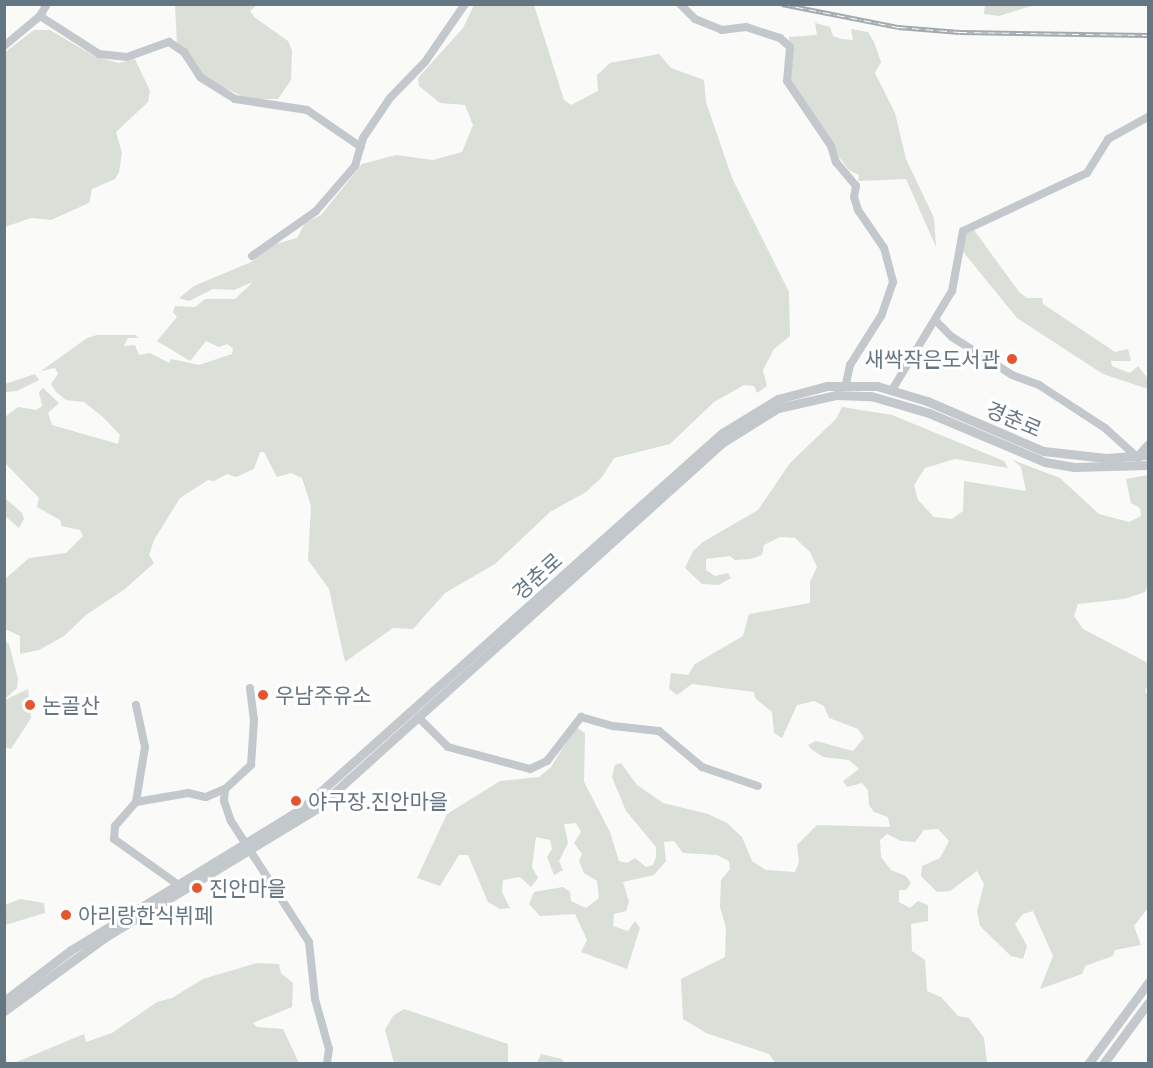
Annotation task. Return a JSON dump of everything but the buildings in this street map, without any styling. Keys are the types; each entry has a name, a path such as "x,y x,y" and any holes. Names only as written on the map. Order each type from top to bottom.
{"street":[{"path":"4,46 40,16 47,4"},
{"path":"252,256 316,211 355,166 361,147 390,98 425,62 465,4"},
{"path":"680,4 695,19 722,30 746,27 780,38 790,47 787,81 831,146 836,162 856,186 854,197 858,210 884,248 893,282 881,316 850,364 846,384"},
{"path":"40,16 99,54 127,57 169,42 183,52 200,77 235,99 307,110 361,147"},
{"path":"892,390 952,291 963,231 1087,173 1108,140 1149,117"},
{"path":"935,320 952,337 1012,375 1039,386 1105,428 1138,461 1149,445"},
{"name":"경춘로","path":"4,1011 104,938 247,847 301,809 347,771 722,433 778,399 846,384 892,390 1043,451 1138,461 1149,465"},
{"name":"경춘로","path":"4,1001 71,950 177,884 316,809 722,443 778,408 836,395 871,396 929,413 1045,462 1074,467 1138,461 1149,455"},
{"path":"136,802 188,793 206,797 225,789 251,765 254,720 250,688"},
{"path":"135,705 145,747 136,802 115,826 114,839 177,884"},
{"path":"418,717 448,747 530,769 547,760 581,717 659,731 702,767 758,786"},
{"path":"225,789 231,821 309,942 315,999 329,1049 327,1064"},
{"path":"1089,1064 1149,983"},
{"path":"1103,1064 1149,1003"}],"shaded area":[{"path":"985,4 1034,5 999,16 984,14"},
{"path":"175,5 257,5 250,11 254,17 288,41 292,51 291,80 278,99 248,99 204,78 177,44"},
{"path":"474,5 534,5 564,100 571,105 598,91 597,75 610,63 659,54 671,68 704,80 706,102 732,178 789,292 790,336 774,349 763,370 767,386 757,393 754,386 744,385 714,402 670,444 614,458 602,477 586,492 550,512 495,564 445,593 413,629 393,628 345,662 329,589 308,560 311,506 302,478 291,473 277,477 264,452 260,452 254,469 236,477 227,474 214,481 208,480 180,498 154,540 149,555 154,563 125,589 86,615 64,636 39,650 20,654 20,636 5,629 5,579 29,558 66,553 83,536 80,530 62,526 60,520 37,507 39,498 5,463 5,417 18,407 36,410 42,406 39,392 43,388 59,403 48,413 52,425 118,444 120,435 104,418 84,402 66,400 56,392 51,384 58,374 55,368 41,371 87,338 97,335 135,335 139,338 128,338 124,346 135,345 139,355 150,353 169,363 171,359 199,365 232,354 233,348 227,344 219,347 206,341 190,361 157,341 177,317 173,312 175,306 195,307 205,299 235,299 253,282 234,290 213,289 189,301 179,298 194,286 251,262 272,245 297,238 305,223 321,215 362,164 396,155 433,160 462,152 473,125 465,105 440,103 419,86 418,78 463,28"},
{"path":"815,23 830,27 833,36 842,39 853,40 851,29 868,32 874,42 881,62 875,73 895,113 906,159 934,218 936,247 906,179 858,181 859,175 849,170 839,157 791,82 789,37 817,35"},
{"path":"34,30 50,30 94,56 119,63 135,59 150,91 148,102 116,132 122,153 119,172 115,179 92,189 89,203 51,220 31,218 5,227 4,53"},
{"path":"974,230 1019,292 1027,298 1042,298 1043,304 1115,352 1128,349 1131,361 1111,361 1112,366 1130,373 1138,366 1148,379 1148,389 1103,374 1017,318 960,248 965,234"},
{"path":"35,374 39,380 17,391 5,392 5,384"},
{"path":"842,407 892,415 1004,461 1008,468 955,459 925,468 914,485 918,500 934,517 952,519 963,511 964,481 1026,491 1021,467 1013,460 1060,478 1099,514 1129,522 1141,516 1140,508 1131,503 1126,479 1148,475 1148,584 1145,592 1124,599 1078,604 1074,616 1083,629 1148,663 1148,688 1145,689 1148,698 1148,908 1134,926 1141,945 1115,950 1113,956 1085,966 1082,974 1040,989 1053,956 1033,911 1023,914 1015,924 1027,946 1023,959 1011,956 980,926 977,911 984,884 977,871 950,891 937,892 921,876 922,866 940,858 949,841 938,829 924,830 915,842 901,841 887,834 880,840 881,857 891,870 906,876 911,883 906,890 899,890 899,902 910,908 918,901 928,905 928,921 911,924 912,951 925,960 927,991 941,997 958,1016 969,1018 984,1038 987,1063 775,1063 769,1054 706,1033 683,1019 681,979 725,957 726,928 720,907 721,880 730,869 729,861 717,855 683,853 674,841 664,842 666,861 654,875 623,882 629,902 626,911 614,914 613,926 628,931 635,921 640,928 627,969 581,952 587,940 575,914 540,916 529,904 534,892 563,887 570,892 571,901 586,908 599,898 597,881 584,873 579,861 582,854 574,843 581,832 576,823 564,824 568,843 559,861 563,870 554,875 547,857 552,849 550,840 536,837 532,867 538,878 531,887 520,877 503,880 502,892 510,908 500,909 488,902 468,855 459,855 440,886 417,878 447,814 500,781 539,777 551,767 576,727 585,733 584,782 610,832 619,861 627,863 635,858 646,867 653,865 656,857 656,847 626,811 612,777 615,765 621,763 637,785 663,803 708,814 727,823 742,837 752,861 766,870 795,872 799,862 797,845 817,825 890,827 888,817 874,812 869,805 868,790 862,783 847,787 843,781 859,769 849,760 823,757 808,745 816,741 853,751 864,738 858,729 829,718 824,706 814,701 797,705 782,738 774,733 772,712 755,698 754,692 692,684 677,695 669,689 671,673 688,675 695,664 743,636 749,614 810,603 810,582 817,567 810,552 795,538 780,537 764,545 762,555 751,559 735,560 730,556 706,559 706,570 715,576 728,573 731,578 719,585 702,584 685,568 693,551 703,542 758,510 790,463 836,419"},
{"path":"5,498 22,513 24,519 19,528 5,516"},
{"path":"5,641 9,644 18,679 17,688 5,699"},
{"path":"28,689 31,718 11,749 5,747 5,700"},
{"path":"20,899 44,903 45,913 5,925 5,905"},
{"path":"257,963 279,964 281,973 293,983 292,1007 253,1023 257,1027 283,1029 299,1063 14,1063 84,1034 86,1042 112,1033 157,1002 172,998 203,979"},
{"path":"404,1009 508,1044 508,1063 394,1063 385,1030 393,1016"},
{"path":"541,1054 562,1059 565,1063 537,1063"}],"railway":[{"path":"782,4 898,27 960,32 1148,35"}],"place":[{"name":"새싹작은도서관","path":"1012,359"},
{"name":"우남주유소","path":"263,695"},
{"name":"논골산","path":"30,705"},
{"name":"야구장.진안마을","path":"296,801"},
{"name":"진안마을","path":"197,888"},
{"name":"아리랑한식뷔페","path":"66,915"}]}
